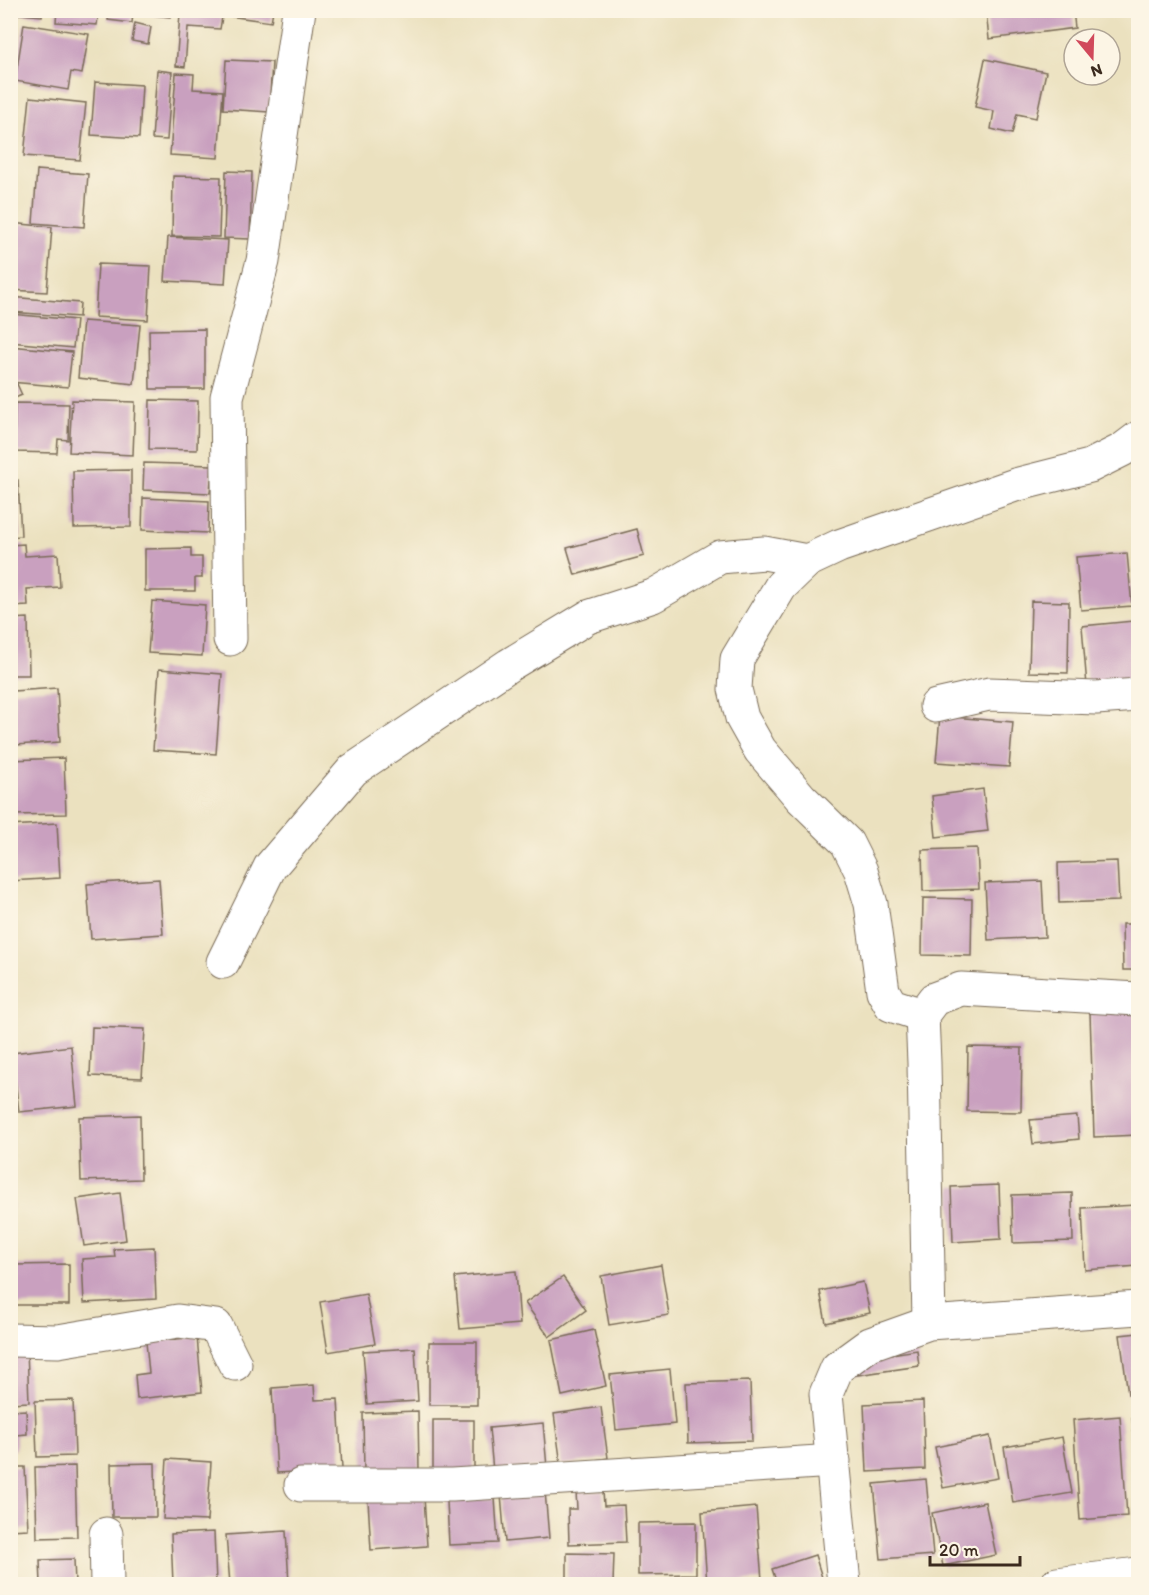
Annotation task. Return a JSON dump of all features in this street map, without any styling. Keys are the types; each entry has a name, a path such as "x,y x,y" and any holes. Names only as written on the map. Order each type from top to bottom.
{"street":[{"path":"230,639 227,397 263,261 299,10"},
{"path":"922,1015 891,1005 883,991 871,904 861,871 847,843 801,798 760,750 742,718 735,688 737,659 781,586 807,561 839,546 1015,485 1090,466 1122,450 1138,438"},
{"path":"223,962 270,867 353,770 509,665 588,617 653,596 720,557 764,553 807,561"},
{"path":"936,706 989,694 1096,698 1138,695"},
{"path":"929,1323 922,1015 934,999 961,989 1138,999"},
{"path":"844,1584 826,1394 837,1368 870,1344 929,1323 1138,1308"},
{"path":"10,1340 58,1341 178,1321 216,1326 235,1364"},
{"path":"301,1485 452,1485 834,1461"},
{"path":"106,1534 107,1584"},
{"path":"1057,1584 1138,1574"}],"building":[{"path":"10,10 43,10 42,16 10,13"},
{"path":"57,10 99,10 97,25 56,22"},
{"path":"109,10 171,10 170,17 133,13 132,23 108,20"},
{"path":"230,10 273,10 271,22 229,16"},
{"path":"986,10 1073,10 1075,27 989,39"},
{"path":"180,14 222,17 220,29 188,27 185,67 176,66"},
{"path":"135,23 151,27 148,44 132,41"},
{"path":"24,24 89,34 82,74 71,72 68,90 15,81"},
{"path":"985,59 1046,72 1036,118 1017,114 1012,134 991,129 994,111 975,107"},
{"path":"226,60 272,62 269,112 223,109"},
{"path":"157,70 172,72 167,140 152,139"},
{"path":"176,73 194,74 193,89 223,91 218,158 170,155"},
{"path":"95,82 142,85 139,138 91,135"},
{"path":"30,97 86,103 80,160 24,156"},
{"path":"37,170 88,174 84,227 33,223"},
{"path":"226,171 252,172 250,239 224,238"},
{"path":"173,176 221,177 219,237 172,236"},
{"path":"10,223 52,227 47,292 10,290"},
{"path":"168,237 228,240 225,284 165,281"},
{"path":"98,264 151,266 148,320 95,317"},
{"path":"10,297 80,303 79,317 10,312"},
{"path":"10,314 76,320 73,348 10,342"},
{"path":"83,321 140,325 134,384 78,378"},
{"path":"205,329 205,389 150,389 149,330"},
{"path":"10,346 72,352 68,387 10,382"},
{"path":"17,384 22,395 10,400 10,387"},
{"path":"72,400 135,402 133,455 69,452"},
{"path":"150,400 198,401 197,450 149,449"},
{"path":"15,403 69,404 68,440 58,439 57,453 14,452"},
{"path":"144,463 212,465 210,493 143,490"},
{"path":"131,470 131,527 74,528 73,471"},
{"path":"10,480 18,480 21,536 10,537"},
{"path":"143,498 209,501 208,533 142,530"},
{"path":"637,529 644,556 575,575 567,548"},
{"path":"24,544 25,556 58,554 60,587 27,589 28,606 10,607 10,545"},
{"path":"191,548 191,557 202,557 202,578 195,578 195,591 145,591 145,549"},
{"path":"1127,553 1132,606 1081,610 1076,557"},
{"path":"152,601 205,605 202,656 148,653"},
{"path":"1031,601 1069,602 1068,673 1029,672"},
{"path":"28,618 29,675 10,675 10,619"},
{"path":"1133,621 1138,681 1087,686 1082,626"},
{"path":"159,669 222,674 216,754 153,750"},
{"path":"57,688 60,742 16,745 13,691"},
{"path":"940,716 1013,722 1009,767 936,762"},
{"path":"64,758 66,814 10,815 10,760"},
{"path":"983,789 988,831 936,837 932,796"},
{"path":"57,823 60,878 10,881 10,826"},
{"path":"977,848 979,889 923,891 922,850"},
{"path":"1134,852 1138,852 1138,908 1136,908"},
{"path":"1117,861 1119,901 1059,903 1058,863"},
{"path":"159,879 163,934 91,939 87,884"},
{"path":"1042,881 1045,937 988,940 985,883"},
{"path":"923,898 972,899 971,956 922,955"},
{"path":"1122,924 1138,924 1138,970 1123,970"},
{"path":"1138,1011 1138,1135 1094,1137 1090,1013"},
{"path":"92,1027 145,1029 142,1078 90,1076"},
{"path":"71,1046 77,1106 19,1112 12,1053"},
{"path":"968,1047 1022,1048 1021,1112 967,1111"},
{"path":"140,1115 141,1179 81,1181 79,1117"},
{"path":"1077,1116 1079,1139 1033,1144 1030,1120"},
{"path":"999,1185 1001,1239 953,1242 951,1187"},
{"path":"10,1193 12,1193 13,1209 10,1209"},
{"path":"120,1193 126,1240 84,1246 77,1199"},
{"path":"1072,1193 1073,1241 1013,1243 1012,1195"},
{"path":"1136,1205 1138,1266 1085,1270 1082,1208"},
{"path":"154,1247 156,1299 84,1303 82,1259 115,1257 114,1249"},
{"path":"69,1264 69,1305 14,1305 14,1265"},
{"path":"661,1265 669,1315 609,1325 601,1276"},
{"path":"516,1271 520,1324 460,1329 455,1277"},
{"path":"563,1277 586,1310 549,1337 525,1303"},
{"path":"863,1282 870,1313 826,1323 820,1291"},
{"path":"366,1294 375,1344 328,1352 320,1302"},
{"path":"594,1330 606,1386 562,1396 551,1340"},
{"path":"1138,1333 1138,1392 1128,1394 1120,1335"},
{"path":"197,1337 202,1392 137,1399 135,1375 149,1373 146,1342"},
{"path":"429,1342 477,1342 477,1405 429,1405"},
{"path":"415,1348 418,1401 367,1404 363,1351"},
{"path":"10,1349 27,1349 29,1402 10,1403"},
{"path":"917,1350 919,1366 857,1375 860,1359"},
{"path":"670,1369 675,1424 616,1430 610,1375"},
{"path":"750,1381 752,1441 688,1443 686,1383"},
{"path":"314,1385 315,1400 338,1399 342,1469 277,1473 272,1388"},
{"path":"73,1400 75,1456 37,1457 35,1401"},
{"path":"923,1401 925,1469 867,1472 864,1404"},
{"path":"601,1407 608,1458 561,1465 554,1414"},
{"path":"26,1410 27,1434 16,1435 16,1450 10,1450 10,1411"},
{"path":"418,1411 419,1472 364,1473 363,1413"},
{"path":"1132,1415 1138,1415 1138,1462 1136,1463"},
{"path":"1120,1416 1127,1516 1080,1520 1073,1420"},
{"path":"433,1420 474,1420 474,1474 433,1474"},
{"path":"543,1423 547,1467 493,1471 489,1428"},
{"path":"990,1436 998,1478 943,1488 935,1447"},
{"path":"1062,1437 1072,1493 1013,1503 1004,1447"},
{"path":"167,1459 211,1462 207,1521 163,1519"},
{"path":"155,1463 156,1517 112,1517 111,1464"},
{"path":"75,1466 77,1537 37,1538 35,1467"},
{"path":"10,1467 25,1467 28,1529 10,1530"},
{"path":"926,1479 933,1555 881,1559 874,1484"},
{"path":"545,1491 549,1538 505,1542 501,1495"},
{"path":"603,1491 604,1506 624,1505 626,1542 569,1544 568,1509 577,1509 576,1492"},
{"path":"424,1496 427,1546 371,1550 368,1500"},
{"path":"495,1498 498,1543 449,1545 447,1501"},
{"path":"985,1502 996,1555 943,1566 932,1513"},
{"path":"756,1507 762,1580 707,1584 702,1512"},
{"path":"696,1522 696,1574 638,1575 638,1523"},
{"path":"286,1531 289,1584 230,1584 226,1535"},
{"path":"214,1532 216,1584 173,1584 171,1534"},
{"path":"567,1553 614,1554 613,1584 567,1584"},
{"path":"815,1555 824,1584 777,1584 772,1569"},
{"path":"74,1559 75,1584 41,1584 40,1560"}]}
